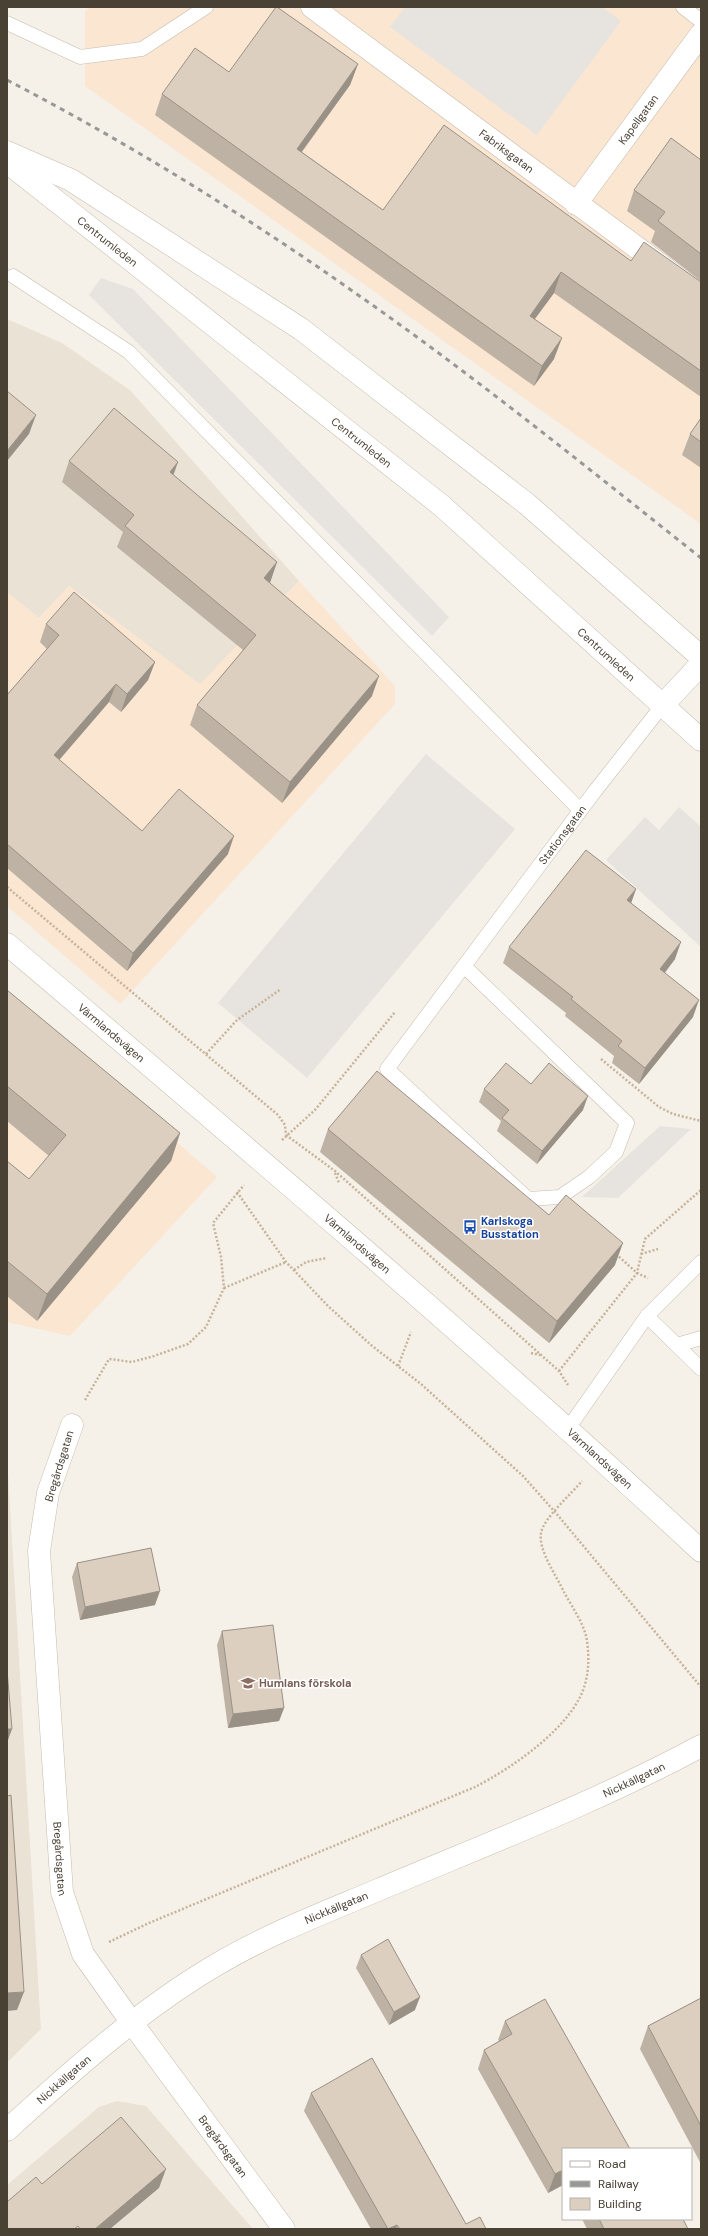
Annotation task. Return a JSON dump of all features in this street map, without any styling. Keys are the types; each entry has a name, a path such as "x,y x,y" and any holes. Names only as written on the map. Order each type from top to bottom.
{"street":[{"name":"Fabriksgatan","path":"312,7 576,204 701,295"},
{"name":"Kapellgatan","path":"576,204 701,34"},
{"path":"7,152 71,180 301,329 527,504 701,657"},
{"name":"Centrumleden","path":"7,162 442,506 701,740"},
{"path":"662,706 701,664"},
{"name":"Värmlandsvägen","path":"7,944 263,1162 567,1430 701,1551"},
{"name":"Bregårdsgatan","path":"72,1425 48,1493 39,1551 62,1892 83,1954 284,2229"},
{"name":"Nickkällgatan","path":"7,2130 48,2093 132,2023 172,1992 222,1961 278,1933 556,1815 664,1766 701,1746"}],"lane":[{"path":"7,23 80,57 142,49 206,7"},
{"path":"683,7 701,21"},
{"path":"13,276 129,352 580,810"},
{"name":"Stationsgatan","path":"464,966 627,1123 616,1152 589,1177 560,1197 528,1199 387,1069 580,810 662,706"},
{"path":"567,1430 647,1316 701,1262"},
{"path":"647,1316 701,1369"},
{"path":"677,1346 701,1338"}],"path":[{"path":"7,887 278,1115 285,1125 286,1135 315,1110 399,1008"},
{"path":"206,1054 237,1020 281,989"},
{"path":"335,1171 339,1183"},
{"path":"559,1371 636,1273 645,1239 701,1190"},
{"path":"72,1425 109,1359 132,1362 188,1344 206,1327 224,1288 221,1257 213,1223 237,1192 286,1262 328,1306 500,1454 555,1512 701,1687"},
{"path":"641,1254 658,1249"},
{"path":"613,1251 636,1273 651,1279"},
{"path":"294,1270 306,1262 327,1258"},
{"path":"224,1288 286,1262"},
{"path":"398,1366 411,1332"},
{"path":"531,1353 543,1356"},
{"path":"83,1954 149,1923 475,1787 504,1772 556,1729 573,1707 585,1685 588,1663 587,1640 548,1560 542,1544 541,1533 546,1523 555,1512"}],"shaded area":[{"path":"91,7 701,7 701,524 85,86 85,11"},
{"path":"405,7 602,7 621,21 537,135 390,27"},
{"path":"101,278 133,289 449,617 432,636 89,295"},
{"path":"7,319 62,343 130,390 299,581 200,685 69,586 39,618 7,592"},
{"path":"299,581 395,686 395,704 120,1004 7,906 7,592 39,618 69,586 200,684"},
{"path":"426,754 515,829 307,1078 218,1003"},
{"path":"679,807 701,827 701,947 606,860 645,817 659,830"},
{"path":"7,995 217,1177 70,1336 7,1322"},
{"path":"660,1126 691,1129 618,1198 582,1197"},
{"path":"7,1455 41,2029 7,2063"},
{"path":"117,2101 146,2106 253,2229 7,2229 7,2185 99,2107"}],"building":[{"path":"276,7 358,64 297,149 383,210 444,125 631,261 644,242 701,282 701,371 561,272 530,316 562,338 542,366 162,94 195,48 229,72"},
{"path":"671,138 701,160 701,254 658,221 665,212 634,190"},
{"path":"7,391 36,415 7,451"},
{"path":"114,408 178,462 170,472 277,562 264,578 379,676 290,782 197,705 256,635 125,526 134,515 69,461"},
{"path":"701,418 701,442 690,434"},
{"path":"74,592 155,662 127,694 116,684 54,755 142,831 179,789 234,836 133,953 7,844 7,695 59,635 46,624"},
{"path":"586,850 636,889 627,900 681,942 660,969 699,1000 645,1068 618,1046 622,1041 571,999 573,997 509,947"},
{"path":"7,990 180,1133 47,1294 7,1261 7,1161 29,1179 66,1135 7,1086"},
{"path":"506,1063 531,1084 549,1063 588,1096 542,1151 502,1118 509,1110 484,1089"},
{"name":"Karlskoga Busstation","path":"377,1071 549,1215 566,1195 623,1243 557,1321 328,1129"},
{"path":"151,1548 160,1591 85,1607 77,1563"},
{"name":"Humlans förskola","path":"273,1625 284,1708 233,1714 222,1631"},
{"path":"7,1670 12,1729 7,1729"},
{"path":"11,1795 24,1992 7,1993 7,1796"},
{"path":"388,1939 420,1997 394,2012 361,1955"},
{"path":"701,1998 701,2126 648,2026"},
{"path":"545,1999 629,2148 562,2148 562,2170 555,2174 484,2050 512,2034 505,2021"},
{"path":"372,2058 466,2224 480,2217 486,2229 400,2229 397,2225 388,2229 311,2093"},
{"path":"121,2117 166,2169 95,2229 80,2229 78,2226 74,2229 7,2229 7,2202 36,2177 42,2184"},
{"path":"600,2220 684,2220 688,2229 604,2229"}],"railway":[{"path":"7,80 53,104 188,182 318,267 448,360 701,558"}],"place":[{"name":"Karlskoga Busstation","path":"470,1227"},
{"name":"Humlans förskola","path":"248,1683"}]}
